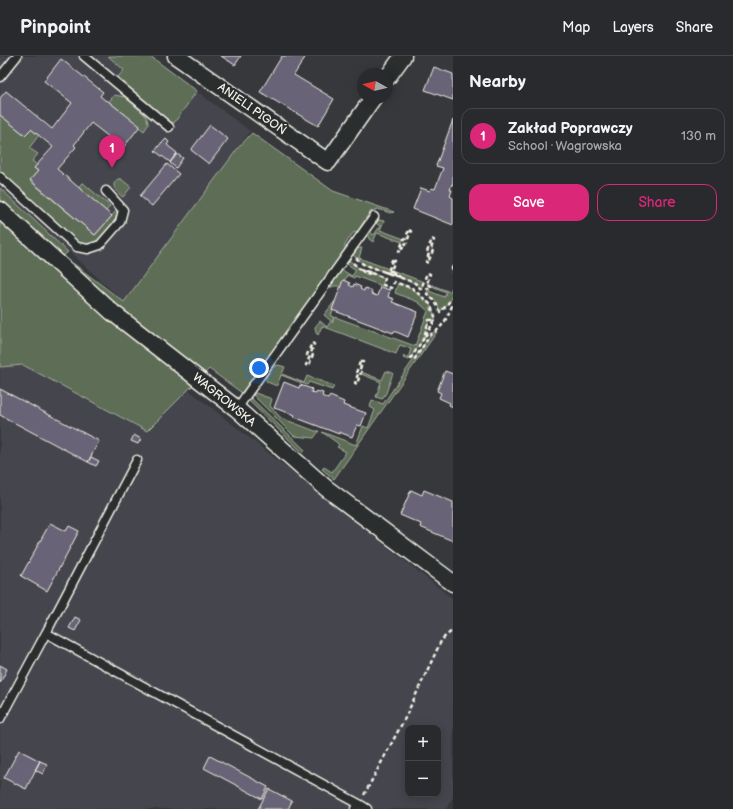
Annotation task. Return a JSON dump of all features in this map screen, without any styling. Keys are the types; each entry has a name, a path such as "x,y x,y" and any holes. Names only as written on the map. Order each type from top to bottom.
{"street":[{"name":"ANIELI PIGOŃ","path":"176,56 328,162 369,104"},
{"path":"393,70 403,56"},
{"name":"WAGROWSKA","path":"0,210 112,312 237,409 326,488 453,583"}],"lane":[{"path":"0,77 18,56"},
{"path":"84,56 169,127"},
{"path":"0,177 76,247 88,249 100,245 120,222 123,210 106,191"},
{"path":"237,409 374,217"},
{"path":"0,719 137,460"},
{"path":"46,633 357,807 367,809"}],"path":[{"path":"409,230 411,231 406,244 404,243 401,252 399,251 409,230"},
{"path":"432,239 434,240 431,249 433,250 428,263 426,262 429,253 427,252 432,239"},
{"path":"353,255 363,264 414,283 422,289 427,273 430,274 427,284 431,286 430,290 427,288 427,294 436,301 440,312 446,307 453,297"},
{"path":"350,260 360,269 385,278 383,285 391,288 394,282 412,288 430,304 435,320 411,358 414,360 431,334 442,325 453,304"},
{"path":"453,266 451,271 453,272"},
{"path":"392,271 399,278 392,275 385,272 392,271"},
{"path":"423,340 429,320 435,320"},
{"path":"312,343 314,344 310,354 313,354 309,366 306,365 310,356 307,355 312,343"},
{"path":"360,362 362,362 359,371 361,372 357,384 355,383 358,374 356,373 360,362"},
{"path":"357,807 405,718 442,639 453,630"}],"shaded area":[{"path":"0,56 150,56 250,131 124,302 0,188"},
{"path":"0,353 147,431 189,390 453,599 453,797 446,809 0,809"}],"green space":[{"path":"108,56 150,56 197,91 174,123 169,122 117,78 124,70"},
{"path":"114,95 125,97 146,116 148,125 144,131 109,102"},
{"path":"0,115 25,135 31,129 39,135 29,148 38,154 32,161 37,165 34,168 38,171 30,181 95,235 116,211 117,216 114,223 96,242 84,245 78,244 0,172"},
{"path":"252,133 333,191 394,212 390,213 378,209 370,212 358,231 353,233 345,245 345,250 242,393 209,369 147,431 23,365 0,367 0,188 68,252 60,259 74,264 124,302 238,148"},
{"path":"121,179 131,187 123,197 116,191 114,186 115,181"},
{"path":"82,183 110,206 106,211 78,187"},
{"path":"379,220 384,221 380,230 404,239 402,242 377,233 373,242 369,239 368,236 370,232 374,235 380,226 376,223"},
{"path":"362,248 359,258 424,282 421,289 415,283 399,277 392,271 385,272 363,264 353,255 357,249"},
{"path":"349,260 366,274 372,273 385,278 382,286 355,276 354,278 347,275 345,280 343,280 341,287 335,286 329,288 342,270 352,276 356,270 347,264"},
{"path":"398,283 412,288 430,304 436,319 429,320 423,340 409,360 403,358 404,356 408,358 411,349 400,345 396,354 322,326 318,335 316,333 315,327 320,321 327,327 331,321 324,315 335,301 331,315 334,317 332,323 335,317 415,346 428,311 418,302 395,293"},
{"path":"427,283 450,292 453,287 450,301 440,312 437,303 429,294 427,288 430,289 429,291 444,297 446,292"},
{"path":"439,329 334,479 322,469 324,467 332,472 346,452 337,447 339,445 336,442 322,432 356,445 363,426 368,428 375,410 370,407 372,400 383,404 431,334"},
{"path":"278,365 285,367 282,374 304,383 307,376 334,386 332,390 309,382 307,385 281,375 277,386 267,382 266,378 268,373 273,367"},
{"path":"386,371 393,373 386,393 382,399 376,397 381,382 361,374 361,372 382,380"},
{"path":"255,393 272,399 270,406 281,418 315,431 319,431 314,438 294,436 253,395"},
{"path":"251,398 305,450 303,453 249,401"}],"building":[{"path":"221,56 241,56 235,65"},
{"path":"282,56 306,56 294,75 334,99 318,126 260,92"},
{"path":"61,59 103,92 100,96 140,126 123,148 91,123 74,145 76,147 57,169 112,216 95,235 30,180 38,171 34,168 53,147 31,129 25,135 0,115 0,98 6,91 52,129 72,103 44,81"},
{"path":"434,67 453,74 453,100 425,90"},
{"path":"453,120 453,185 452,184 450,190 452,190 450,196 453,198 453,225 413,209 421,188 430,191 431,188 435,189 443,168 436,166"},
{"path":"210,125 228,139 209,164 191,150"},
{"path":"166,139 169,142 167,145 177,153 170,162 155,151"},
{"path":"177,154 183,158 176,168 170,163"},
{"path":"167,164 179,174 152,206 140,196"},
{"path":"343,280 350,283 349,285 353,287 354,284 361,287 360,289 364,291 365,288 372,291 371,294 377,296 380,287 390,290 388,297 394,299 392,302 418,312 408,337 394,331 393,333 332,310"},
{"path":"445,371 453,374 453,407 449,405 450,403 439,398 441,393 437,391"},
{"path":"284,382 299,388 300,385 312,389 311,392 316,393 316,391 323,393 322,396 328,399 330,396 344,402 343,405 366,413 361,426 357,425 352,437 339,432 339,434 294,417 295,415 274,408"},
{"path":"0,389 99,441 88,462 0,415"},
{"path":"134,435 141,439 138,444 131,441"},
{"path":"91,457 99,461 96,466 88,462"},
{"path":"411,490 422,495 424,490 453,502 453,541 420,527 421,524 400,515"},
{"path":"50,523 66,531 69,526 79,531 47,591 21,576"},
{"path":"75,617 81,620 75,631 69,628"},
{"path":"0,665 7,669 0,683"},
{"path":"19,750 40,761 26,789 4,778"},
{"path":"210,756 268,787 262,799 204,768"},
{"path":"40,761 47,764 43,774 35,770"},
{"path":"269,789 292,801 288,809 258,809"}],"place":[{"name":"Zakład Poprawczy","path":"112,168"}]}
